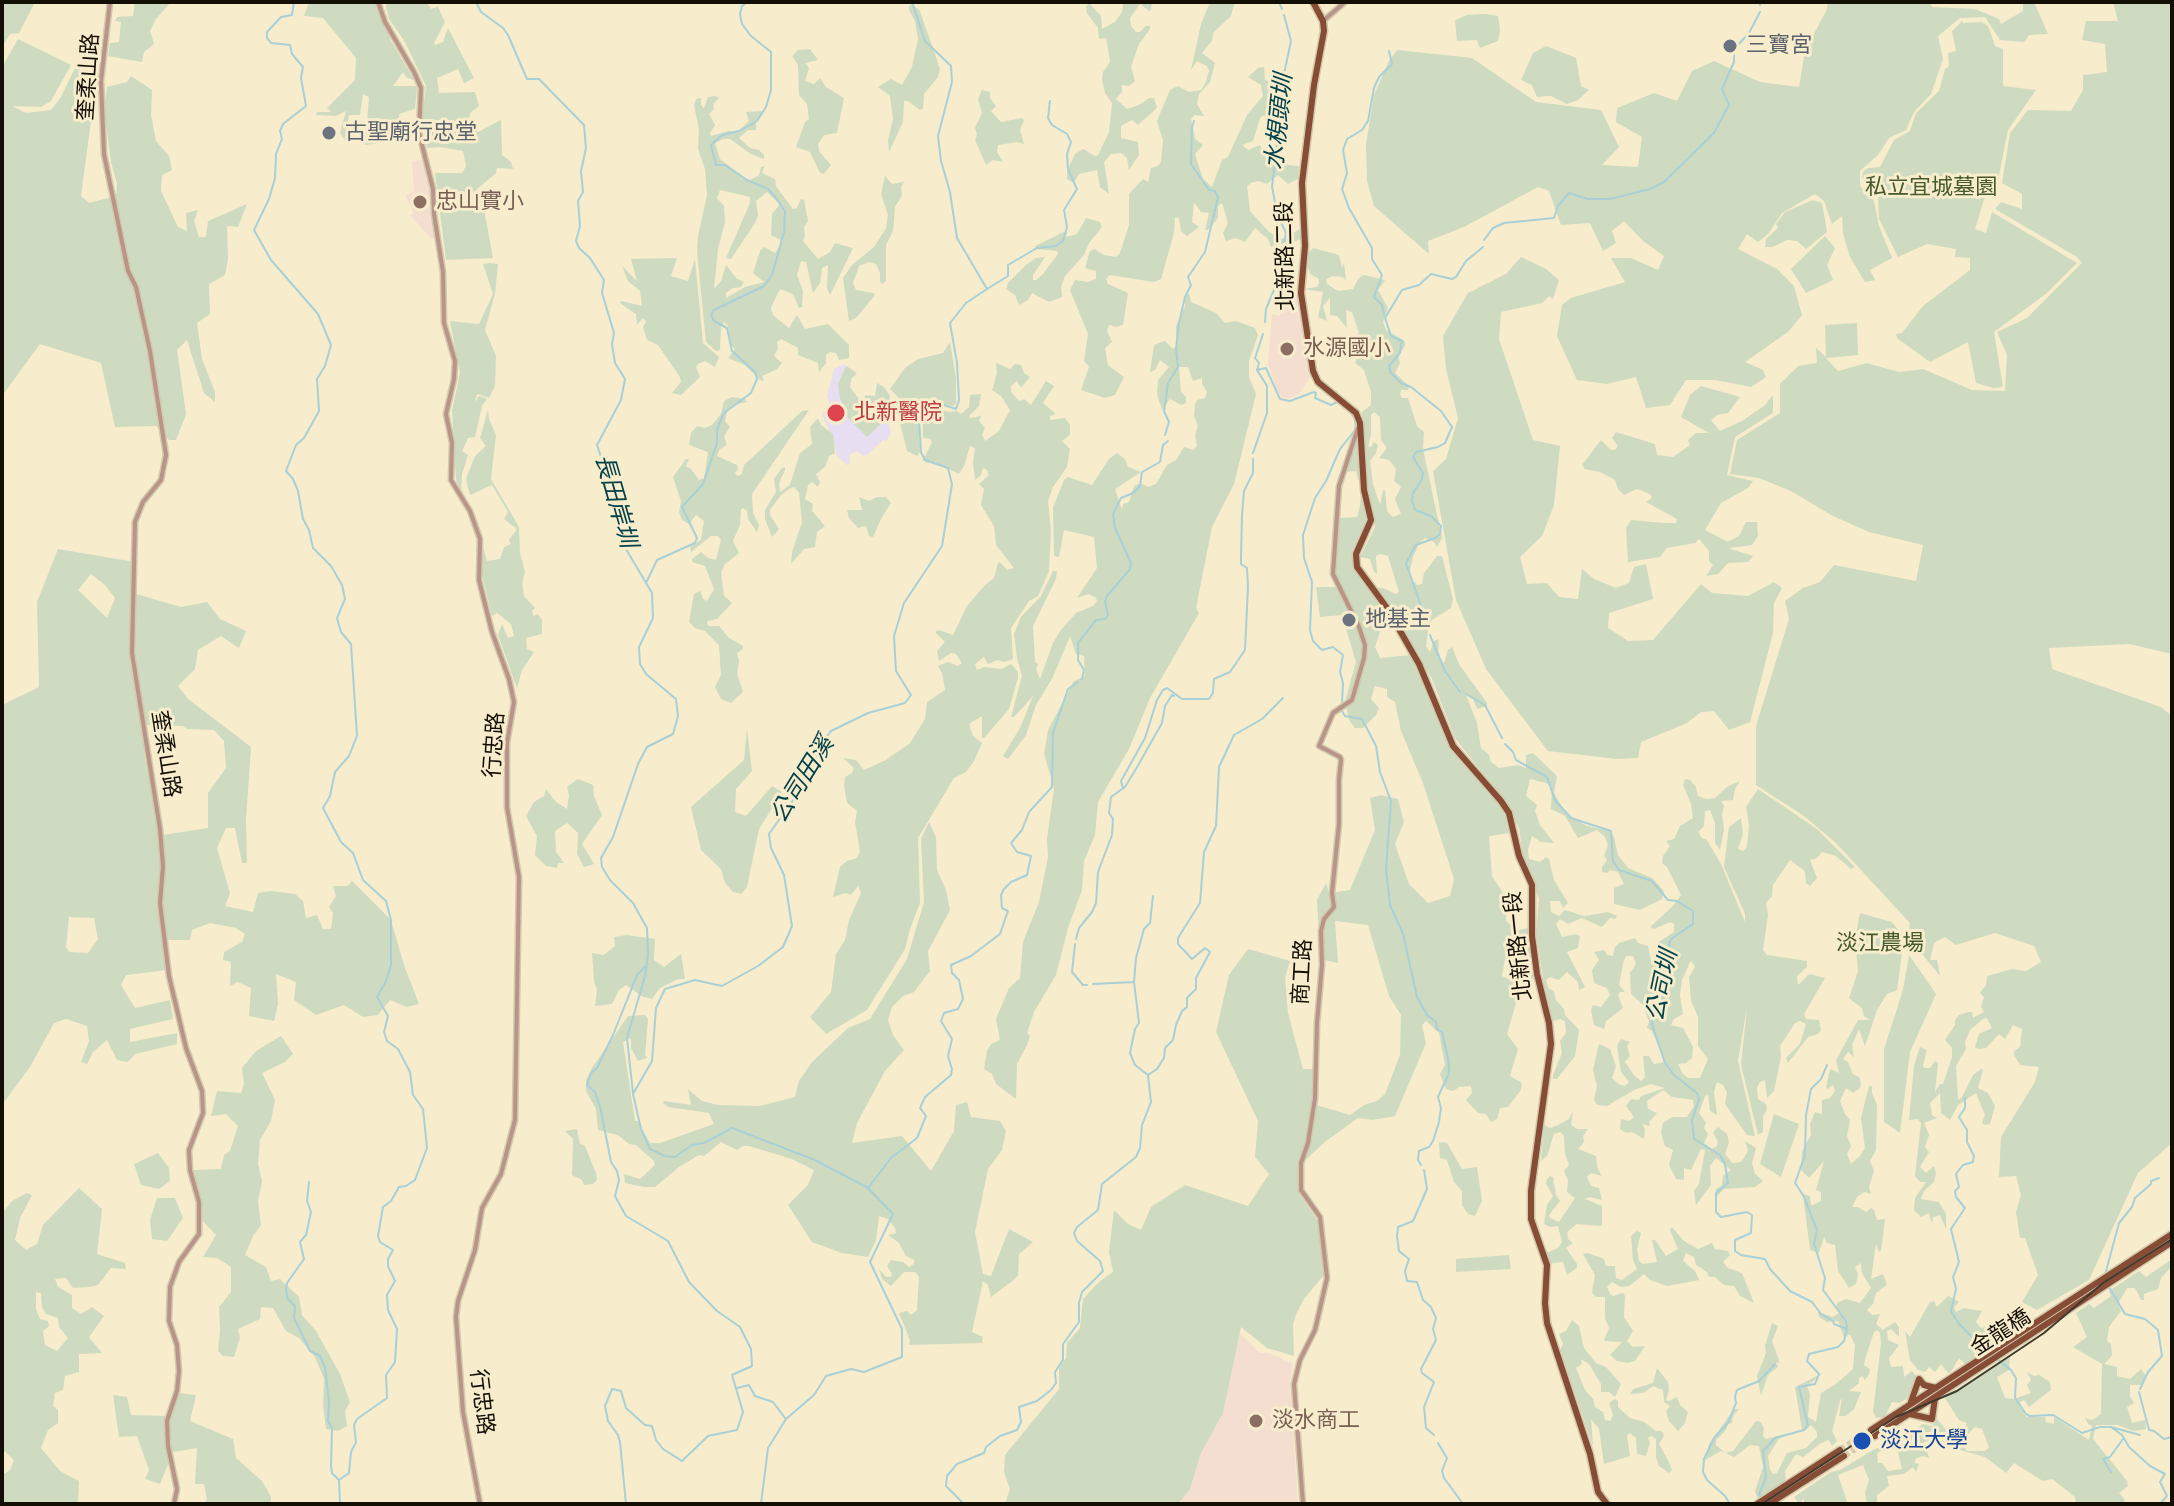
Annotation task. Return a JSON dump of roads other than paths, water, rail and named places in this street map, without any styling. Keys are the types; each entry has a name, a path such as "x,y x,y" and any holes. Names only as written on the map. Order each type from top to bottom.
{"main road":[{"path":"1313,2 1323,21"},
{"name":"北新路二段","path":"1323,21 1302,183 1305,235 1301,293 1313,371 1318,382 1356,413 1360,423"},
{"name":"北新路一段","path":"1360,423 1364,490 1371,520 1356,554 1357,567 1387,608 1419,664 1453,746 1509,813 1519,856 1532,885 1532,936 1551,1044 1531,1191 1531,1219 1547,1265 1547,1323 1590,1454 1598,1492 1607,1504"},
{"path":"2073,1302 2172,1234"},
{"path":"2073,1302 2172,1242"},
{"name":"金龍橋","path":"1942,1387 2073,1302"},
{"path":"1909,1405 1919,1379 1924,1385 1942,1387"},
{"path":"1942,1387 1935,1397 1910,1414 1873,1433 1909,1405 1942,1387"},
{"path":"1910,1414 1932,1419 1935,1397"},
{"path":"1758,1504 1770,1501 1842,1453"}],"street":[{"name":"奎柔山路","path":"110,2 101,81 104,154 128,271 136,287 150,351 166,455 161,480 143,502 135,522 132,653 160,829 163,866 160,903 169,976 186,1048 202,1091 203,1113 189,1150 190,1170 199,1202 199,1234 179,1262 170,1287 169,1321 177,1345 179,1371 177,1391 167,1421 168,1446 177,1489 174,1504"},
{"name":"行忠路","path":"378,2 385,22 421,88 419,133 433,189 443,272 445,329 455,361 446,414 452,443 451,480 470,511 480,539 479,580 514,702 507,743 507,807 519,877 515,1120 501,1174 482,1208 475,1250 458,1301 456,1317 463,1412 480,1504"},
{"path":"1323,21 1345,2"},
{"name":"商工路","path":"1303,1504 1294,1384 1300,1360 1315,1330 1327,1278 1320,1217 1301,1190 1301,1163 1308,1143 1315,1098 1321,931 1324,919 1334,907 1332,893 1341,760 1319,746 1333,713 1352,700 1364,658 1365,645 1359,627 1333,574 1339,486 1360,423"}],"waterway":[{"path":"294,2 292,15 281,17 267,32 267,38 271,43 290,45 292,54 303,67 301,78 306,106 283,124 280,131 282,139 276,154 275,178 254,230 271,260 318,314 331,345 325,366 317,379 319,411 304,438 296,445 286,471 298,491 313,548 331,566 342,585 345,599 337,618 341,632 351,644 357,736 349,756 335,772 330,796 323,808 341,842 353,853 363,880 386,901 391,920 391,965 377,997 388,1016 384,1032 387,1041 398,1049 410,1072 413,1095 423,1109 427,1148 415,1180 399,1187 391,1201 383,1207 378,1236 380,1242 393,1250 388,1266 395,1281 387,1295 388,1310 397,1329 395,1362 386,1375 387,1398 357,1419 354,1425 356,1442 351,1452 349,1473 339,1480 340,1504"},
{"name":"長田岸圳","path":"476,2 481,12 508,35 527,79 539,79 584,125 583,192 578,201 580,226 576,241 604,280 602,293 614,333 615,363 625,379 621,400 597,445 617,505 623,544 652,593 653,618 639,647 640,664 646,674 676,699 678,716 673,734 647,747 638,764 613,837 601,858 602,867 610,880 633,903 647,928 645,976 627,1038 633,1093"},
{"name":"公司田溪","path":"647,581 657,560 695,543 697,538 682,507 703,484 724,413 751,393 757,379 755,372 732,351 727,328 714,321 711,315 714,310 764,286 772,275 784,232 785,211 775,197 768,189 725,165 716,165 711,145 722,135 739,131 757,121 766,107 771,90 771,52 742,24 742,6 748,2"},
{"name":"公司田溪","path":"761,1504 768,1448 786,1419 814,1395 826,1376 851,1369 864,1372 902,1357 902,1329 870,1262 893,1214 868,1188 815,1160 732,1128 704,1143 692,1145 675,1157 665,1156 650,1149 641,1129 633,1094 652,1061 656,1008 665,989 695,980 722,986 758,966 783,947 792,926 784,875 771,848 769,834 812,773 821,744 831,731 868,713 905,703 911,695 896,671 894,636 904,603 942,546 952,484 948,468 925,460 921,452 919,419 926,406 941,404 956,409 959,400 957,363 950,323 966,303 987,289 957,238 950,192 941,161 938,136 952,82 951,66 925,41 912,2"},
{"name":"水梘頭圳","path":"1279,2 1282,9"},
{"name":"公司圳","path":"1484,240 1493,228 1504,223 1554,218 1558,206 1569,193 1588,199 1610,199 1650,189 1664,182 1714,133 1729,105 1722,89 1734,62 1734,53 1760,12"},
{"name":"水梘頭圳","path":"1265,322 1286,233 1277,214 1272,186 1282,130 1276,112 1291,41 1284,15"},
{"path":"1384,315 1382,305 1374,297 1382,275 1342,189 1347,173 1343,150 1347,139 1362,130 1368,121 1374,88 1379,77 1392,64 1389,51"},
{"path":"987,289 1008,276 1008,265 1037,248 1056,246 1063,241 1067,227 1064,210 1077,189 1068,169 1067,154 1071,142 1067,134 1052,125 1048,118 1050,101"},
{"path":"1165,435 1169,422 1164,411 1168,383 1178,367 1176,349 1185,297 1191,285 1188,277 1205,252 1218,197 1215,191 1209,190 1191,164 1194,121"},
{"name":"公司圳","path":"1429,629 1406,563 1416,545 1435,538 1440,534 1441,526 1431,516 1415,510 1413,493 1423,473 1413,457 1416,452 1445,443 1452,427 1441,411 1391,373 1389,366 1400,353 1402,341 1391,336 1385,318 1402,290 1419,285 1431,274 1452,279 1456,277 1466,261 1483,247"},
{"name":"水梘頭圳","path":"1253,453 1267,413 1267,386 1257,370 1259,363 1255,358 1263,334"},
{"name":"公司圳","path":"1257,370 1266,368 1280,399 1290,401 1314,392 1315,398 1343,406"},
{"name":"公司圳","path":"1342,703 1340,672 1343,655 1333,647 1322,650 1313,641 1310,630 1312,582 1304,558 1303,535 1315,498 1340,449 1356,429 1351,413"},
{"path":"1082,679 1084,670 1078,660 1078,643 1096,620 1105,619 1108,615 1107,596 1130,569 1131,563 1115,528 1113,514 1121,498 1140,486 1142,472 1160,462 1163,445 1168,441"},
{"name":"水梘頭圳","path":"1123,788 1121,781 1145,738 1163,690 1167,688 1182,699 1209,699 1213,693 1214,679 1230,672 1245,650 1248,587 1247,568 1241,564 1242,515 1244,491 1253,473 1253,459"},
{"name":"公司圳","path":"1430,635 1445,671 1460,692"},
{"path":"869,1187 891,1158 917,1138 926,1116 920,1108 925,1097 951,1075 948,1056 952,1039 941,1021 944,1013 958,1009 963,999 959,980 952,973 951,965 971,956 1000,934 1008,911 1002,908 1001,895 1011,882 1027,875 1031,856 1017,852 1011,843 1022,830 1029,812 1052,787 1053,733 1068,689 1078,682"},
{"name":"公司圳","path":"1466,694 1485,705 1502,738"},
{"name":"水梘頭圳","path":"1076,939 1079,928 1096,903 1098,872 1112,835 1113,819 1109,813 1111,797 1125,787 1162,723 1165,706 1174,696"},
{"path":"964,1504 946,1486 947,1476 957,1464 984,1453 986,1447 1000,1436 1017,1430 1021,1422 1019,1407 1037,1401 1051,1390 1056,1383 1055,1372 1063,1360 1063,1344 1079,1322 1082,1292 1103,1271 1100,1261 1077,1241 1074,1233 1098,1210 1102,1184 1136,1157 1142,1125 1151,1102 1148,1075 1157,1069 1164,1058 1165,1048 1173,1040 1176,1025 1187,1007 1187,998 1196,989 1196,978 1210,952 1205,948 1192,959 1178,944 1178,938 1200,903 1204,852 1216,826 1219,767 1234,735 1262,719 1283,698"},
{"name":"公司圳","path":"1342,711 1345,716 1362,719 1376,746 1380,772 1391,801 1386,869 1390,905 1403,934 1417,997 1442,1032 1448,1058 1449,1073 1438,1097 1441,1108 1439,1122 1429,1147 1419,1151 1421,1165"},
{"name":"公司圳","path":"1505,744 1516,760 1547,777 1555,800 1571,818 1611,831 1613,861 1619,870 1652,881 1668,900 1677,901 1693,911 1693,924 1671,939 1669,944 1670,952 1659,981 1663,1007 1652,1024 1665,1063 1674,1075 1697,1093 1699,1099 1692,1120 1694,1139 1720,1155 1725,1164 1728,1183 1716,1193 1716,1212 1721,1217 1747,1212 1752,1215 1751,1233 1735,1240 1735,1251 1765,1259 1790,1291 1812,1302 1821,1314 1847,1329 1844,1341 1838,1347 1809,1354 1807,1361 1819,1374 1815,1384 1799,1387 1808,1426 1775,1438 1763,1451 1766,1478 1759,1494 1766,1504"},
{"path":"1134,982 1136,958 1144,929 1150,923 1153,896"},
{"name":"水梘頭圳","path":"1075,944 1072,972 1083,985 1087,985"},
{"path":"626,1504 620,1442 608,1421 605,1406 612,1389 621,1391 626,1408 645,1425 652,1426 656,1440 663,1449 682,1461 708,1436 737,1430 743,1412 732,1375 752,1366 751,1349 740,1327 717,1311 689,1282 668,1241 626,1216 615,1196 619,1180 617,1171 611,1162 600,1106 595,1092 587,1085 613,1035 637,975 646,966"},
{"name":"水梘頭圳","path":"1093,984 1134,982 1139,1023 1130,1053 1135,1065 1148,1075"},
{"path":"1827,1065 1821,1079 1811,1089 1806,1115 1805,1155 1795,1183 1817,1230 1814,1244 1825,1278 1823,1290 1846,1321 1847,1329"},
{"path":"1965,1098 1965,1108 1959,1117 1967,1130 1967,1142 1974,1156 1973,1162 1963,1165 1956,1174 1959,1187 1955,1191 1956,1197 1965,1208 1951,1229 1959,1262 1953,1277 1956,1289 1951,1311 1959,1324 1986,1351"},
{"name":"公司圳","path":"1424,1170 1427,1189 1413,1221 1398,1227 1397,1236 1399,1251 1409,1259 1405,1271 1407,1281 1417,1282 1423,1300 1436,1318 1433,1329 1436,1340 1421,1369 1434,1382 1424,1407 1426,1428 1434,1435"},
{"path":"2105,1275 2119,1223 2135,1198 2151,1181 2159,1178"},
{"path":"309,1182 307,1201 311,1212 306,1235 300,1242 304,1259 287,1283 286,1290 288,1299 295,1306 294,1318 310,1351 320,1356 325,1367 328,1421 332,1428 331,1466 332,1473 338,1479"},
{"path":"2109,1287 2125,1314 2145,1319 2158,1330 2162,1356 2148,1372 2140,1389"},
{"path":"1997,1359 2016,1378 2015,1398 2026,1414 2053,1415 2082,1433 2111,1427 2122,1435 2129,1447 2150,1466 2165,1474 2160,1482 2167,1496 2160,1504"},
{"path":"1730,1504 1707,1480 1703,1472 1704,1459 1714,1438 1728,1423 1736,1403 1737,1390 1759,1381 1775,1364"},
{"path":"737,1388 749,1385 755,1396 773,1402 785,1418"},
{"path":"2139,1392 2149,1430 2164,1439 2172,1437"},
{"path":"2111,1427 2140,1435"},
{"path":"2111,1472 2103,1459 2110,1457 2123,1439"},
{"name":"公司圳","path":"1438,1443 1447,1458 1442,1471 1444,1478 1463,1504"}],"tunnel":[{"path":"1840,1450 1871,1430"},
{"path":"1844,1456 1875,1436"}],"tram line":[{"path":"1762,1504 1896,1417 1957,1391 2044,1333 2103,1283 2172,1239"}],"place":[{"name":"三寶宮","path":"1730,46"},
{"name":"古聖廟行忠堂","path":"329,133"},
{"name":"忠山實小","path":"420,202"},
{"name":"水源國小","path":"1287,349"},
{"name":"北新醫院","path":"836,413"},
{"name":"地基主","path":"1349,620"},
{"name":"淡水商工","path":"1256,1421"},
{"name":"淡江大學","path":"1862,1441"}],"park label":[{"name":"私立宜城墓園","path":"1931,188"},
{"name":"淡江農場","path":"1880,944"}]}
